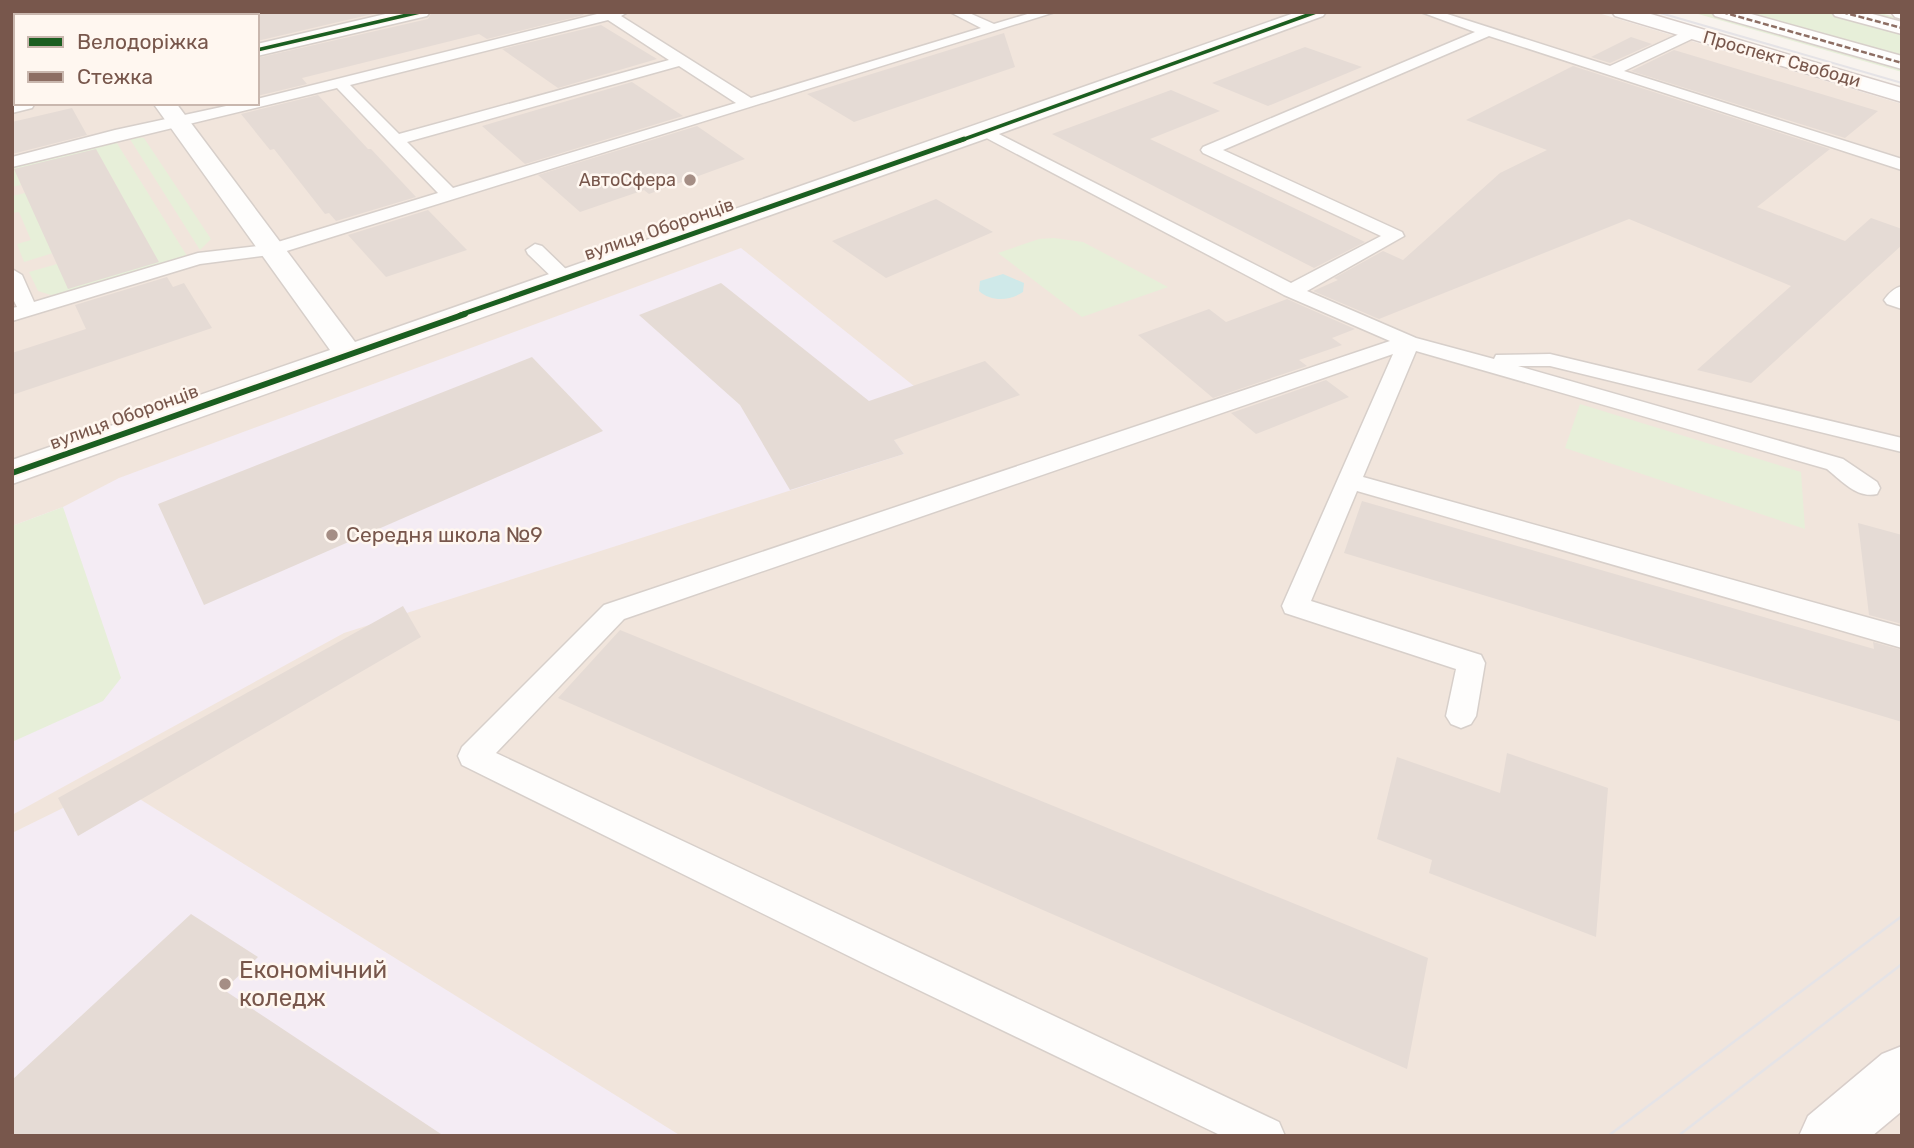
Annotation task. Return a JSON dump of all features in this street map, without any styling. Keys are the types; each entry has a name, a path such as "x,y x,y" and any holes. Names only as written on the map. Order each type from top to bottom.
{"street":[{"path":"259,50 420,12"},
{"name":"вулиця Оборонців","path":"12,473 348,353 985,133 1315,12"},
{"name":"Проспект Свободи","path":"1622,12 1902,95"},
{"path":"1722,12 1902,63"},
{"path":"1842,12 1902,28"},
{"path":"172,113 348,353"},
{"path":"1828,1136 1902,1073"}],"lane":[{"path":"956,12 993,29"},
{"path":"12,275 20,312 198,259 270,250 1049,12"},
{"path":"1427,12 1902,165"},
{"path":"259,97 340,83 616,14 681,61 749,104"},
{"path":"1291,291 1395,236 1209,150 1487,32"},
{"path":"1610,72 1693,33"},
{"path":"394,140 681,61"},
{"path":"340,83 450,195"},
{"path":"12,162 116,135 172,113 217,105"},
{"path":"985,133 1291,291 1409,342 1835,464 1868,488"},
{"path":"535,250 565,278"},
{"path":"1902,292 1894,300 1902,303"},
{"path":"1409,342 1295,607 1471,663 1461,716"},
{"path":"1265,1136 473,757 614,612 1409,342"},
{"path":"1474,360 1550,360 1902,445"},
{"path":"1349,481 1902,638"}],"shaded area":[{"path":"12,12 1595,12 1902,104 1902,1136 12,1136"},
{"name":"Середня школа №9","path":"741,248 914,386 877,417 904,454 344,633 12,815 12,526 63,507 119,478"},
{"name":"Економічний коледж","path":"114,783 681,1136 12,1136 12,833"}],"green space":[{"path":"1691,12 1877,12 1902,19 1902,72"},
{"path":"128,136 144,138 211,239 200,250"},
{"path":"115,140 187,256 64,293 51,295 38,291 29,272 57,264 53,253 24,262 17,244 31,240 19,212 12,213 12,196 25,193 119,190 96,150 15,170 21,185 12,187 12,165"},
{"path":"1039,239 1083,242 1168,287 1082,317 998,253"},
{"path":"1580,404 1801,472 1805,529 1565,448"},
{"path":"63,507 121,678 103,701 12,742 12,526"}],"water":[{"path":"1003,274 1024,283 1023,292 1001,299 989,297 979,291 980,281"}],"building":[{"path":"257,12 381,12 259,41"},
{"path":"432,12 580,12 584,15 487,39 479,34 302,78 307,84 259,96 259,58 428,19"},
{"path":"601,25 657,59 558,88 502,49"},
{"path":"1004,33 1015,67 854,122 807,94"},
{"path":"1631,37 1652,44 1610,63 1591,57"},
{"path":"1305,47 1362,67 1268,106 1212,83"},
{"path":"1674,50 1878,111 1845,138 1631,71"},
{"path":"1573,66 1830,149 1757,207 1845,241 1871,218 1902,229 1902,245 1751,383 1697,370 1791,286 1629,219 1379,319 1313,291 1338,280 1334,278 1383,251 1403,260 1500,173 1547,150 1466,120"},
{"path":"632,82 683,116 525,164 482,126"},
{"path":"1171,90 1220,111 1150,139 1365,242 1314,268 1052,134"},
{"path":"318,95 416,197 336,221 329,213 325,214 274,149 270,150 241,114"},
{"path":"72,108 87,135 12,154 12,122"},
{"path":"697,126 745,159 649,194 644,190 580,212 538,175"},
{"path":"96,149 159,262 68,289 14,169"},
{"path":"936,199 993,232 886,278 832,241"},
{"path":"428,210 467,250 386,277 348,235"},
{"path":"167,277 173,287 184,283 212,328 12,395 12,353 86,329 75,305"},
{"path":"721,283 869,401 985,361 1020,395 894,440 904,454 790,490 740,405 639,315"},
{"path":"1287,299 1355,329 1332,338 1342,345 1299,360 1307,366 1213,398 1138,335 1209,309 1226,322"},
{"path":"532,357 603,431 204,605 158,504"},
{"path":"1326,380 1349,397 1256,434 1231,413"},
{"path":"1362,501 1874,649 1873,642 1902,650 1902,722 1344,553"},
{"path":"1858,523 1902,535 1902,624 1869,615"},
{"path":"403,606 421,637 78,836 58,798"},
{"path":"620,630 1428,958 1407,1069 558,698"},
{"path":"1507,753 1608,788 1596,937 1429,873 1432,860 1377,839 1397,757 1500,793"},
{"path":"191,914 258,957 224,990 444,1136 12,1136 12,1080"}],"tram line":[{"path":"1657,12 1902,83"},
{"path":"1608,1136 1902,916"},
{"path":"1678,1136 1902,964"}],"marked path":[{"path":"1722,12 1902,63"},
{"path":"1842,12 1902,28"}],"cycle path":[{"path":"259,50 420,12"},
{"path":"12,473 1316,12"}],"place":[{"name":"АвтоСфера","path":"690,180"},
{"name":"Середня школа №9","path":"332,535"},
{"name":"Економічний коледж","path":"225,984"}]}
